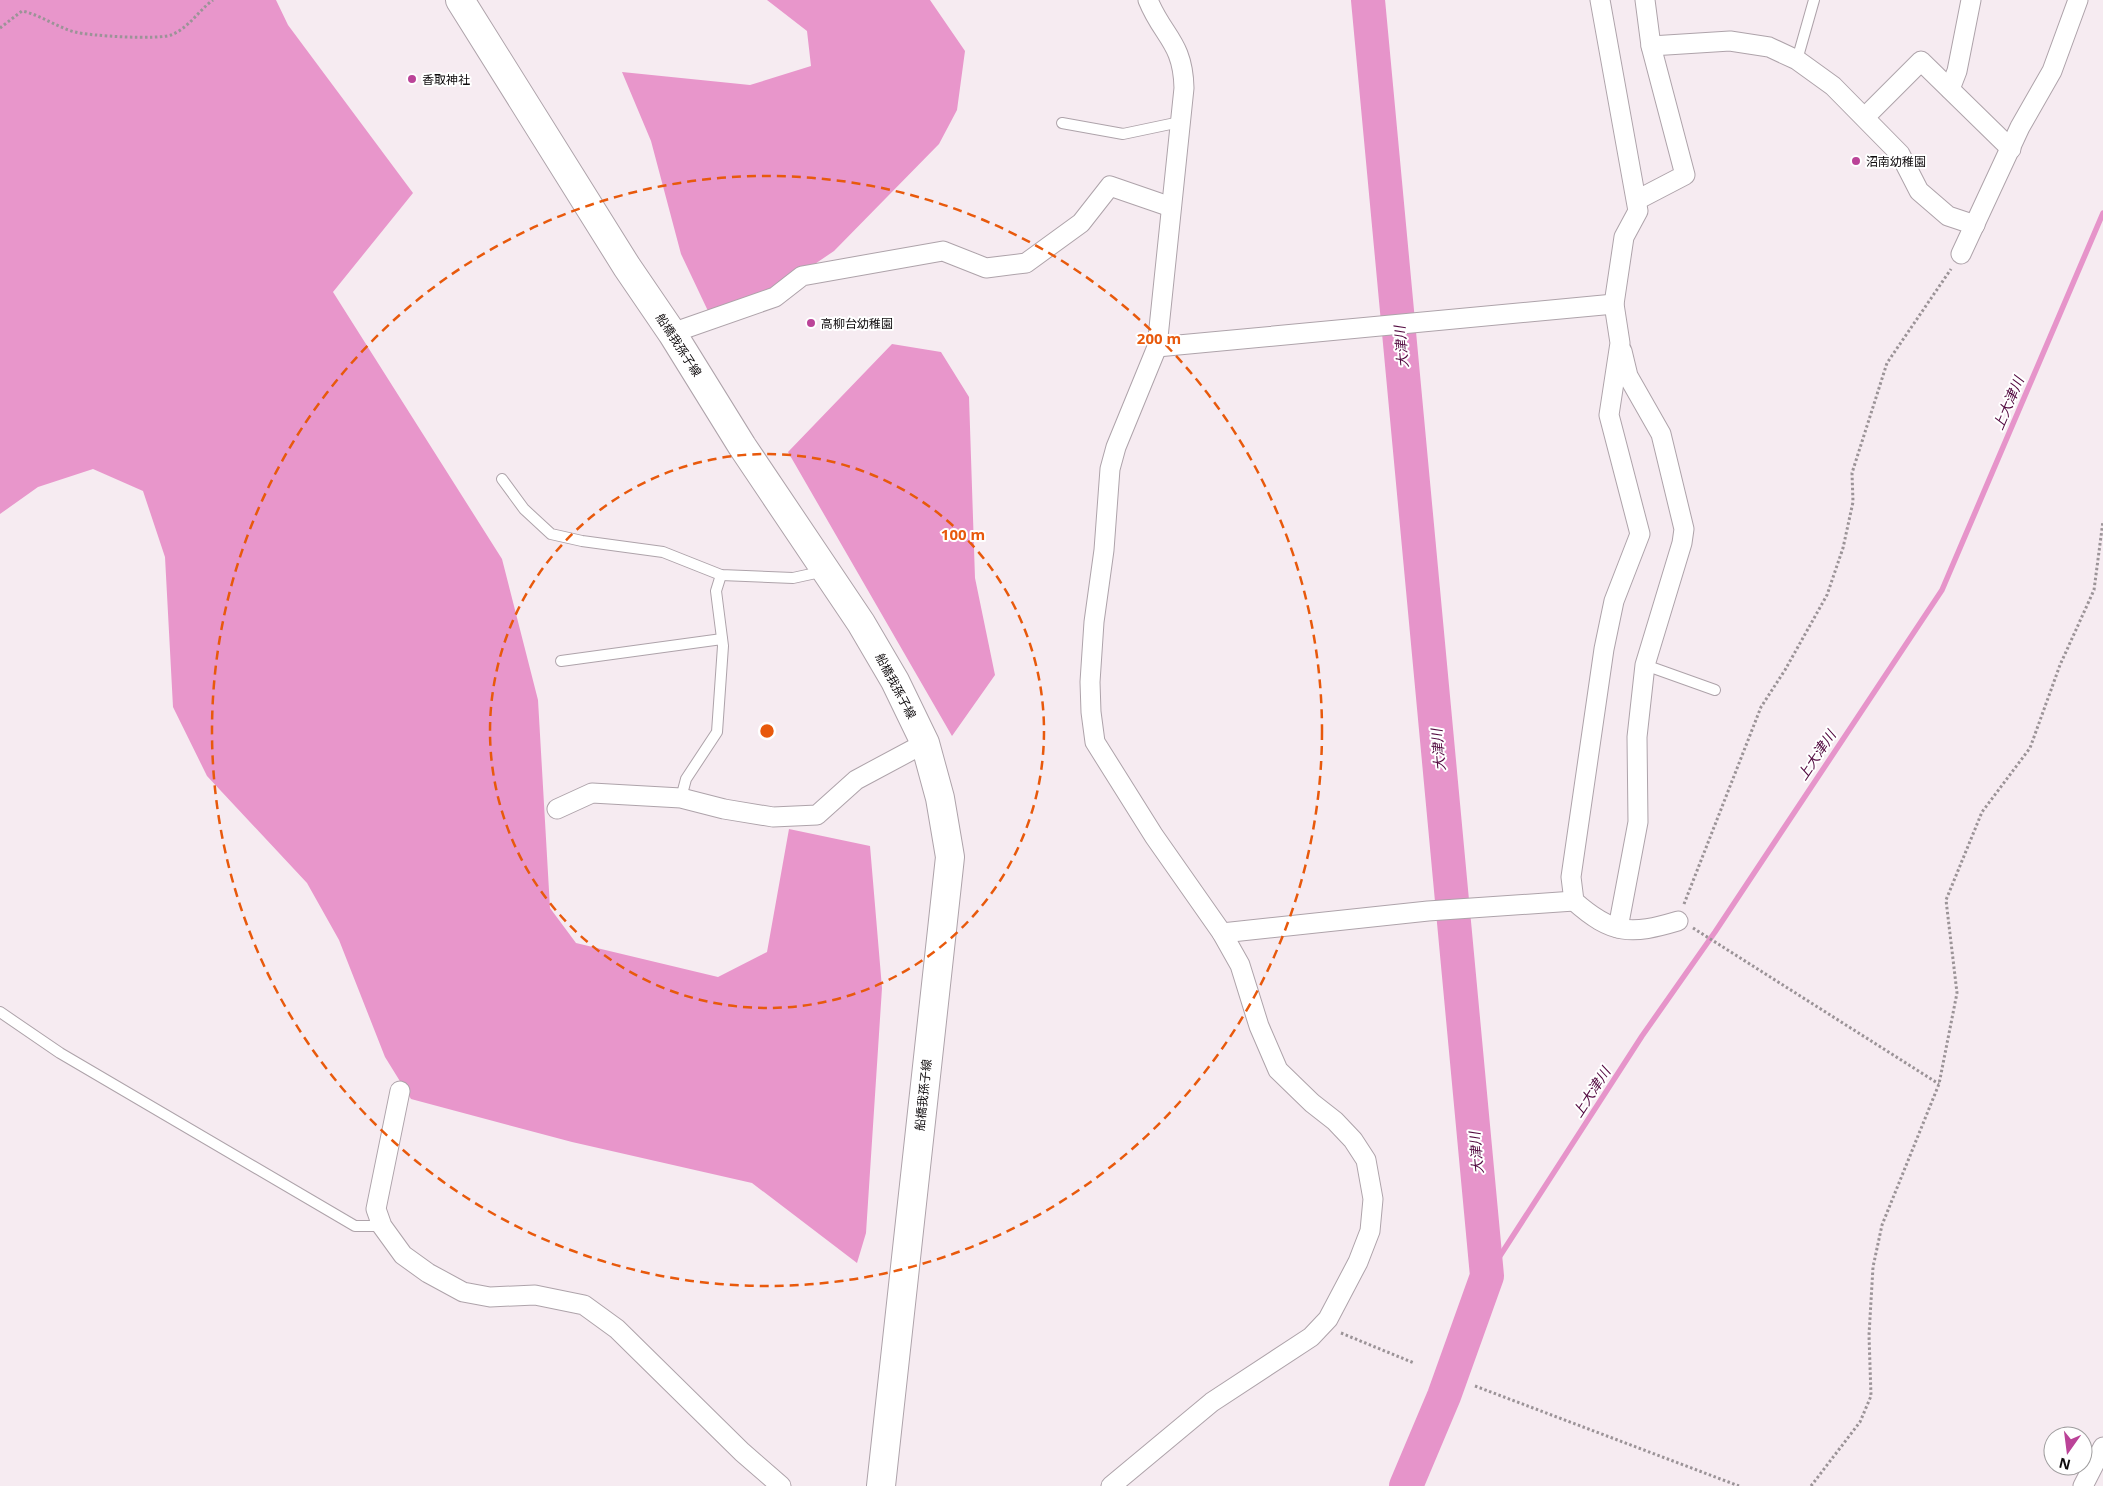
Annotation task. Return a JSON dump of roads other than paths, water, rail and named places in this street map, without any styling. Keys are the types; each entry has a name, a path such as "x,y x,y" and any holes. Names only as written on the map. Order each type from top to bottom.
{"main road":[{"name":"船橋我孫子線","path":"460,0 627,267 672,333 742,446 826,571 895,681 926,743 940,798 950,857 880,1486"}],"street":[{"path":"1111,1486 1212,1402 1311,1337 1323,1326 1358,1262 1370,1231 1373,1200 1366,1160 1353,1140 1335,1121 1312,1103 1278,1070 1262,1033 1240,965 1222,933 1154,836 1095,742 1090,682 1094,622 1104,550 1110,469 1116,447 1157,347 1184,88 1183,68 1178,50 1148,0"},
{"path":"1600,0 1638,212 1624,237 1614,304 1620,342 1628,376 1661,434 1684,529 1682,544 1645,665 1637,737 1638,822 1618,928"},
{"path":"1637,200 1685,175 1651,46 1645,0"},
{"path":"1950,89 1957,71 1971,0"},
{"path":"1961,254 2020,127 2052,71 2078,0"},
{"path":"1651,46 1730,41 1769,47 1797,60 1833,86 1900,154 1919,191 1948,216 1975,225"},
{"path":"1865,117 1921,61 2011,149"},
{"path":"672,333 776,297 802,276 943,251 986,268 1026,263 1081,223 1110,186 1171,207"},
{"path":"1157,347 1614,304"},
{"path":"1620,342 1609,415 1640,534 1614,601 1604,649 1571,877 1574,901 1591,916 1618,928 1633,932 1678,921"},
{"path":"557,809 592,793 681,798 724,809 773,818 816,815 856,780 926,743"},
{"path":"1222,933 1428,912 1574,901"},
{"path":"400,1091 376,1209 382,1226 403,1255 428,1273 463,1292 490,1297 535,1295 584,1306 617,1329 742,1452 781,1486"},
{"path":"2083,1486 2103,1447"}],"lane":[{"path":"1797,60 1814,0"},
{"path":"1062,122 1123,134 1180,122"},
{"path":"502,479 524,509 551,534 582,541 662,552 721,575 793,578 826,571"},
{"path":"681,798 686,779 717,732 722,639 716,592 721,575"},
{"path":"561,661 722,639"},
{"path":"1645,665 1715,690"},
{"path":"0,1012 60,1053 355,1226 382,1226"}],"waterway":[{"name":"大津川","path":"1368,0 1487,1276 1444,1396 1406,1486"},
{"name":"上大津川","path":"1487,1276 1642,1036 1715,932 1942,590 2103,213"}],"place":[{"name":"香取神社","path":"412,79"},
{"name":"沼南幼稚園","path":"1856,161"},
{"name":"高柳台幼稚園","path":"811,323"}]}
